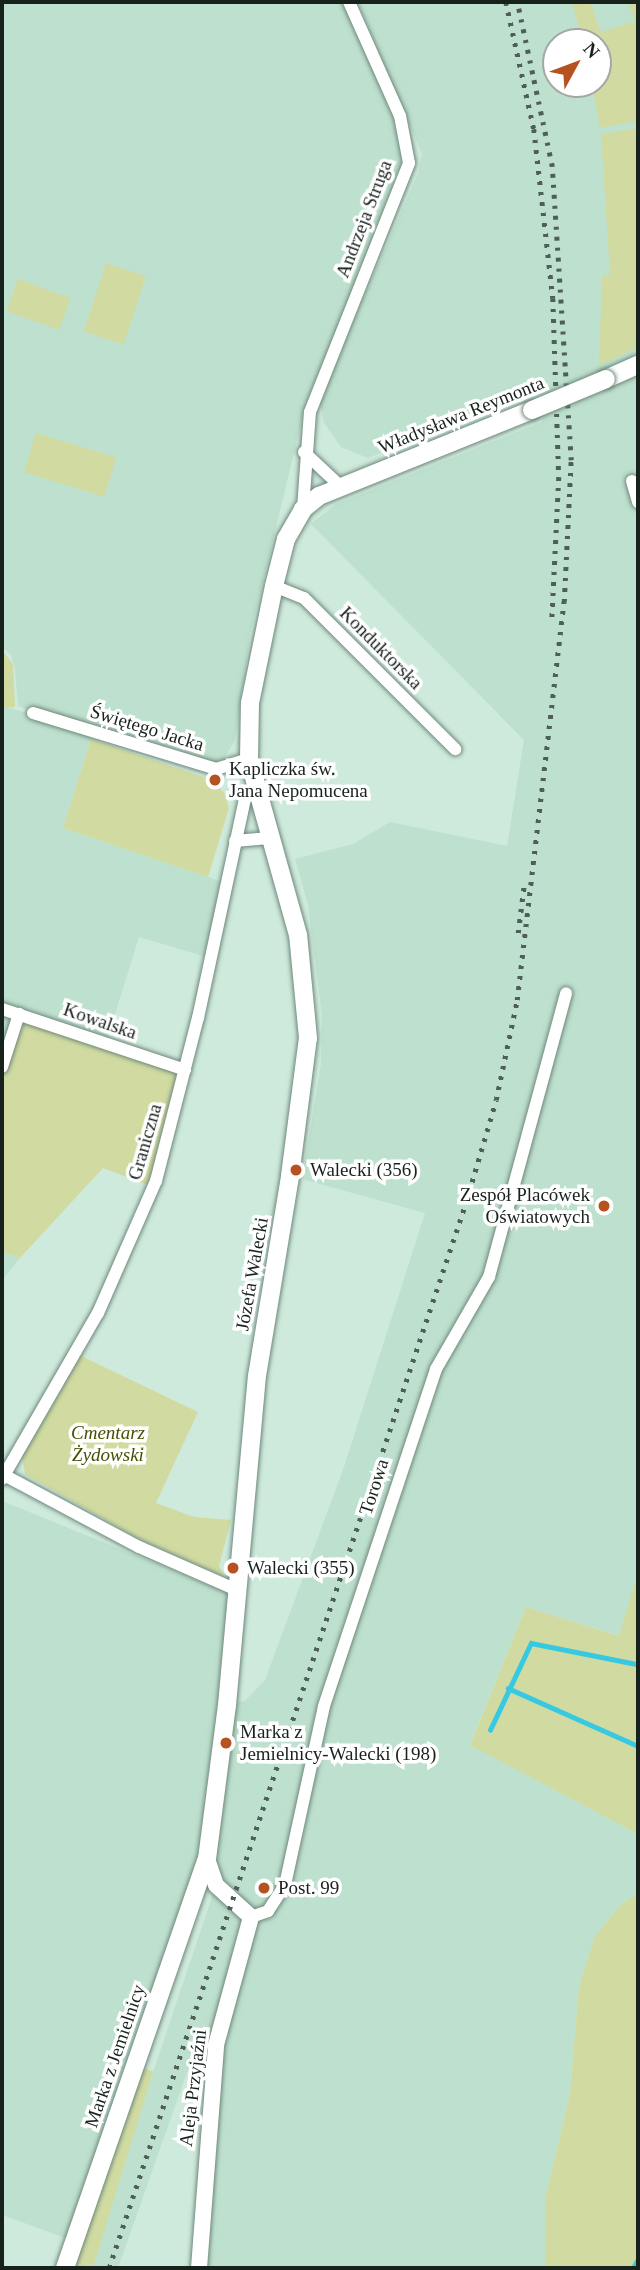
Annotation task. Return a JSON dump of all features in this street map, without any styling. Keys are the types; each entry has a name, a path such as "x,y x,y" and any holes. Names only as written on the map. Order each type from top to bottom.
{"main road":[{"name":"Władysława Reymonta","path":"303,509 339,485 532,410 638,365"},
{"name":"Andrzeja Struga","path":"250,703 286,539 303,509"},
{"name":"Józefa Walecki","path":"207,1859 237,1590 257,1376 290,1176 308,1038 298,935 249,759 250,703"},
{"name":"Marka z Jemielnicy","path":"65,2268 207,1859"}],"street":[{"name":"Andrzeja Struga","path":"303,509 304,452 310,412 410,163 400,116 349,2"},
{"path":"304,452 339,485"},
{"path":"632,481 638,502"},
{"name":"Konduktorska","path":"274,586 304,598 455,748"},
{"name":"Świętego Jacka","path":"33,713 216,769 249,759"},
{"name":"Graniczna","path":"3,1477 125,1258 156,1181 185,1070 245,798 257,792"},
{"path":"235,841 272,838"},
{"name":"Torowa","path":"251,1917 268,1911 285,1885 324,1706 436,1369 489,1278 566,993"},
{"name":"Kowalska","path":"2,1009 185,1070"},
{"path":"2,1067 19,1014"},
{"path":"3,1477 139,1547 237,1590"},
{"path":"207,1859 216,1885 251,1917"},
{"name":"Aleja Przyjaźni","path":"199,2268 216,2045 251,1917"}],"shaded area":[{"path":"2,2 347,2 404,141 406,159 306,403 250,635 235,740 220,766 18,706 11,655 2,647"},
{"path":"358,2 638,2 638,1572 620,1636 526,1607 470,1744 638,1834 638,1893 619,1906 594,1938 579,1986 570,2094 545,2199 545,2267 559,2268 199,2268 216,2045 198,2041 118,2268 87,2268 216,1885 209,1872 74,2241 2,2215 2,1501 236,1596 227,1705 245,1701 265,1680 344,1467 425,1213 302,1179 321,1064 322,1016 308,905 295,859 353,844 390,822 507,846 524,740 311,524 336,504 542,422 540,390 368,458 341,447 324,423 319,399 418,174 422,154"},
{"path":"3,706 93,732 63,828 226,883 210,958 139,937 106,1043 2,1067"},
{"path":"2,1252 20,1258 2,1280"}],"green space":[{"path":"572,2 590,2 600,28 579,28"},
{"path":"628,2 638,2 638,121 600,128 595,98 612,98 612,28 635,21"},
{"path":"638,128 638,347 599,366 602,276 610,275 601,134"},
{"path":"106,263 146,276 124,344 84,331"},
{"path":"18,279 71,298 59,330 6,311"},
{"path":"36,433 116,458 104,497 24,472"},
{"path":"2,650 13,664 15,707 2,708"},
{"path":"91,739 212,780 224,793 229,808 208,877 63,828"},
{"path":"19,1014 185,1070 153,1187 103,1168 20,1258 2,1252 2,1067"},
{"name":"Cmentarz Żydowski","path":"79,1355 198,1412 156,1503 194,1517 231,1520 219,1566 225,1577 139,1539 25,1474 22,1455"},
{"path":"638,1572 638,1834 470,1745 526,1607 619,1636"},
{"path":"638,1893 638,2268 545,2267 545,2199 570,2094 579,1986 594,1938 619,1906"},
{"path":"133,2065 153,2071 93,2268 71,2268"}],"waterway":[{"path":"490,1730 531,1643 636,1664"},
{"path":"508,1688 638,1746"},
{"path":"633,2268 638,2259"}],"railway":[{"path":"506,2 534,129 553,298 559,477 552,620"},
{"path":"109,2268 466,1202 496,1100 517,1000 564,602 571,460 552,166 517,2"},
{"path":"518,933 524,885"}],"place":[{"name":"Kapliczka św. Jana Nepomucena","path":"215,780"},
{"name":"Walecki (356)","path":"296,1170"},
{"name":"Zespół Placówek Oświatowych","path":"604,1206"},
{"name":"Walecki (355)","path":"233,1568"},
{"name":"Marka z Jemielnicy-Walecki (198)","path":"226,1743"},
{"name":"Post. 99","path":"264,1888"}]}
